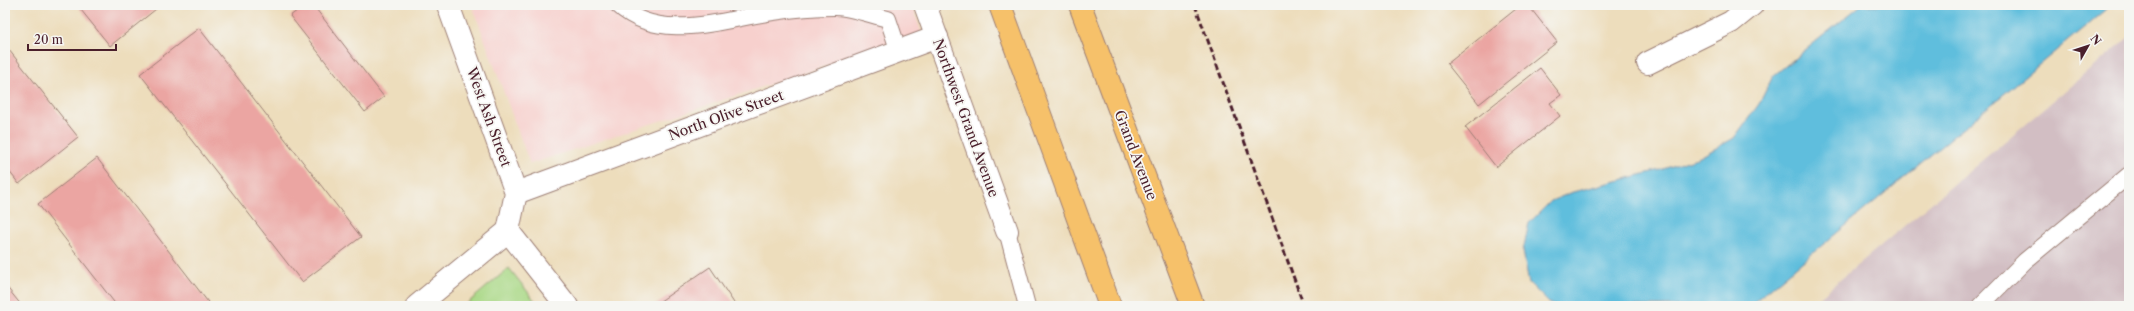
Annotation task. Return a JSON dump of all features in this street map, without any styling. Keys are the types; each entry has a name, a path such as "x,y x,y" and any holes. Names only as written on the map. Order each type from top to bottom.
{"highway":[{"path":"1000,5 1110,306"},
{"name":"Grand Avenue","path":"1080,5 1193,306"}],"street":[{"name":"West Ash Street","path":"448,5 516,193"},
{"name":"Northwest Grand Avenue","path":"925,5 1007,231"},
{"path":"1648,63 1731,22 1752,5"},
{"name":"North Olive Street","path":"516,193 937,38"},
{"path":"417,306 508,231 516,193"},
{"path":"508,231 567,306"}],"lane":[{"path":"618,5 636,17 661,25 686,27 774,12 836,6 888,20 899,52"},
{"path":"1980,306 2025,261 2129,175"},
{"path":"1007,231 1027,306"}],"shaded area":[{"path":"472,5 912,5 922,34 530,164"},
{"path":"2129,37 2129,306 1809,306"}],"green space":[{"path":"509,268 539,306 464,306"}],"water":[{"path":"1861,5 2111,5 1749,306 1554,306 1529,283 1523,251 1529,223 1551,201 1573,192 1660,170 1700,157 1734,138 1759,104 1773,76"}],"building":[{"path":"77,5 161,5 110,46"},
{"path":"305,5 313,5 384,97 365,112 290,16"},
{"path":"1521,5 1528,5 1557,42 1479,104 1447,64"},
{"path":"199,28 361,237 302,282 140,74"},
{"path":"5,45 78,137 19,184 5,166"},
{"path":"1540,68 1561,95 1550,103 1560,116 1496,167 1465,127"},
{"path":"97,158 211,306 117,306 38,204"},
{"path":"710,267 736,306 653,306"},
{"path":"5,285 22,306 5,306"}],"railway":[{"path":"1195,5 1304,306"}]}
